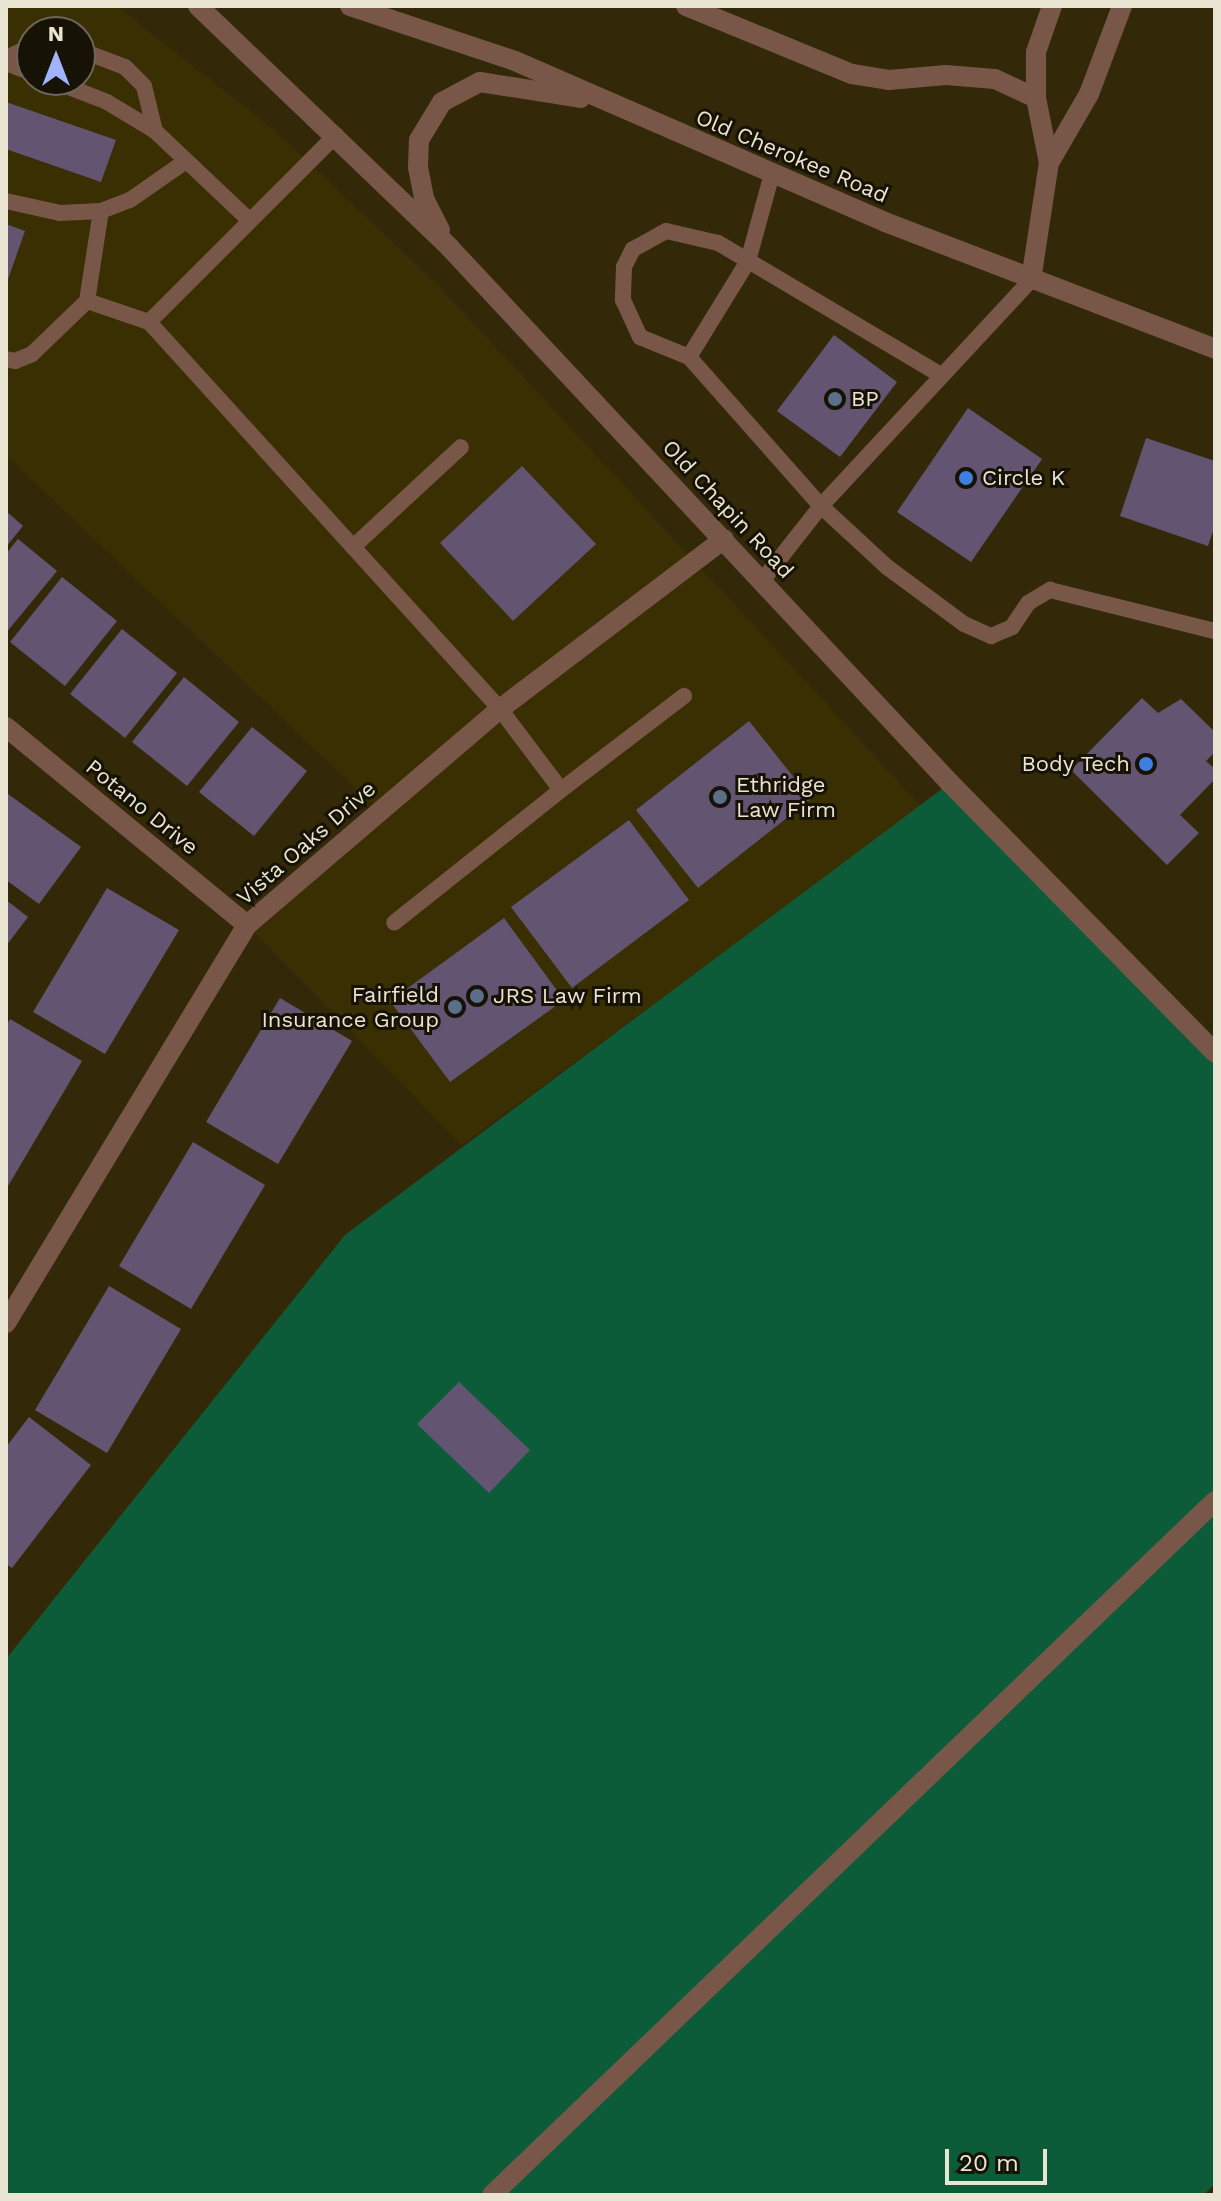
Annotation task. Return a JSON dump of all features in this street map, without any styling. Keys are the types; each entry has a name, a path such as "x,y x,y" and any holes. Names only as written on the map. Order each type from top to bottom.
{"street":[{"name":"Old Chapin Road","path":"198,6 336,135 450,248 950,783 1215,1053"},
{"name":"Old Cherokee Road","path":"350,6 515,61 772,174 1031,280 1215,349"},
{"path":"686,6 852,74 889,80 946,75 995,79 1036,98"},
{"path":"1031,280 1049,163 1036,98 1036,52 1052,6"},
{"path":"1049,163 1089,94 1122,6"},
{"path":"450,248 424,198 418,167 419,140 442,102 480,82 611,103"},
{"name":"Vista Oaks Drive","path":"6,1323 247,925 500,709 724,539"},
{"name":"Potano Drive","path":"9,735 247,925"},
{"path":"492,2195 1215,1501"}],"lane":[{"path":"96,56 125,67 144,86 155,131"},
{"path":"92,96 155,131 248,219"},
{"path":"149,322 248,219 336,135"},
{"path":"6,201 60,213 101,211 130,200 186,161"},
{"path":"689,357 748,261 772,174"},
{"path":"6,359 15,361 45,344 87,301 101,211"},
{"path":"939,374 718,243 681,231 652,235 633,249 622,284 628,317 640,337 689,357 821,506 887,567 964,624 991,636 1012,627 1028,603 1050,590 1215,631"},
{"path":"762,581 821,506 939,374 1031,280"},
{"path":"87,301 149,322 500,709 561,790"},
{"path":"353,547 461,447"},
{"path":"394,923 684,696"}],"shaded area":[{"path":"6,6 116,6 272,128 437,284 922,807 462,1145 247,925 380,811 6,455"}],"green space":[{"path":"950,783 1215,1053 1215,2184 1203,2195 6,2195 6,1659 345,1235"}],"building":[{"path":"6,102 116,140 101,182 6,149"},
{"path":"6,224 25,231 6,285"},
{"path":"834,335 897,382 840,457 777,411"},
{"path":"968,408 1042,459 971,562 897,512"},
{"path":"1146,438 1215,461 1215,525 1208,546 1120,516"},
{"path":"522,466 596,544 513,621 440,543"},
{"path":"6,511 23,526 6,547"},
{"path":"18,539 57,571 6,633 6,554"},
{"path":"62,577 117,621 65,686 10,642"},
{"path":"122,629 177,673 125,738 70,694"},
{"path":"184,677 239,722 187,786 132,742"},
{"path":"1142,698 1158,713 1181,699 1215,732 1215,752 1206,761 1215,769 1215,779 1180,815 1199,833 1167,865 1071,770"},
{"path":"749,721 811,799 698,888 636,810"},
{"path":"252,727 307,771 254,836 199,792"},
{"path":"8,794 81,847 39,904 6,880"},
{"path":"629,820 689,900 572,988 511,907"},
{"path":"107,888 179,930 105,1054 33,1012"},
{"path":"6,900 28,917 6,946"},
{"path":"504,918 564,1000 450,1082 390,1001"},
{"path":"280,998 352,1041 278,1164 206,1122"},
{"path":"10,1019 82,1061 8,1186 6,1026"},
{"path":"193,1142 265,1185 191,1309 119,1266"},
{"path":"109,1286 181,1329 107,1453 35,1410"},
{"path":"459,1382 530,1450 489,1493 417,1424"},
{"path":"29,1417 91,1465 12,1568 6,1564 6,1447"}],"place":[{"name":"BP","path":"835,399"},
{"name":"Circle K","path":"966,478"},
{"name":"Body Tech","path":"1146,764"},
{"name":"Ethridge Law Firm","path":"720,797"},
{"name":"JRS Law Firm","path":"477,996"},
{"name":"Fairfield Insurance Group","path":"455,1007"}]}
